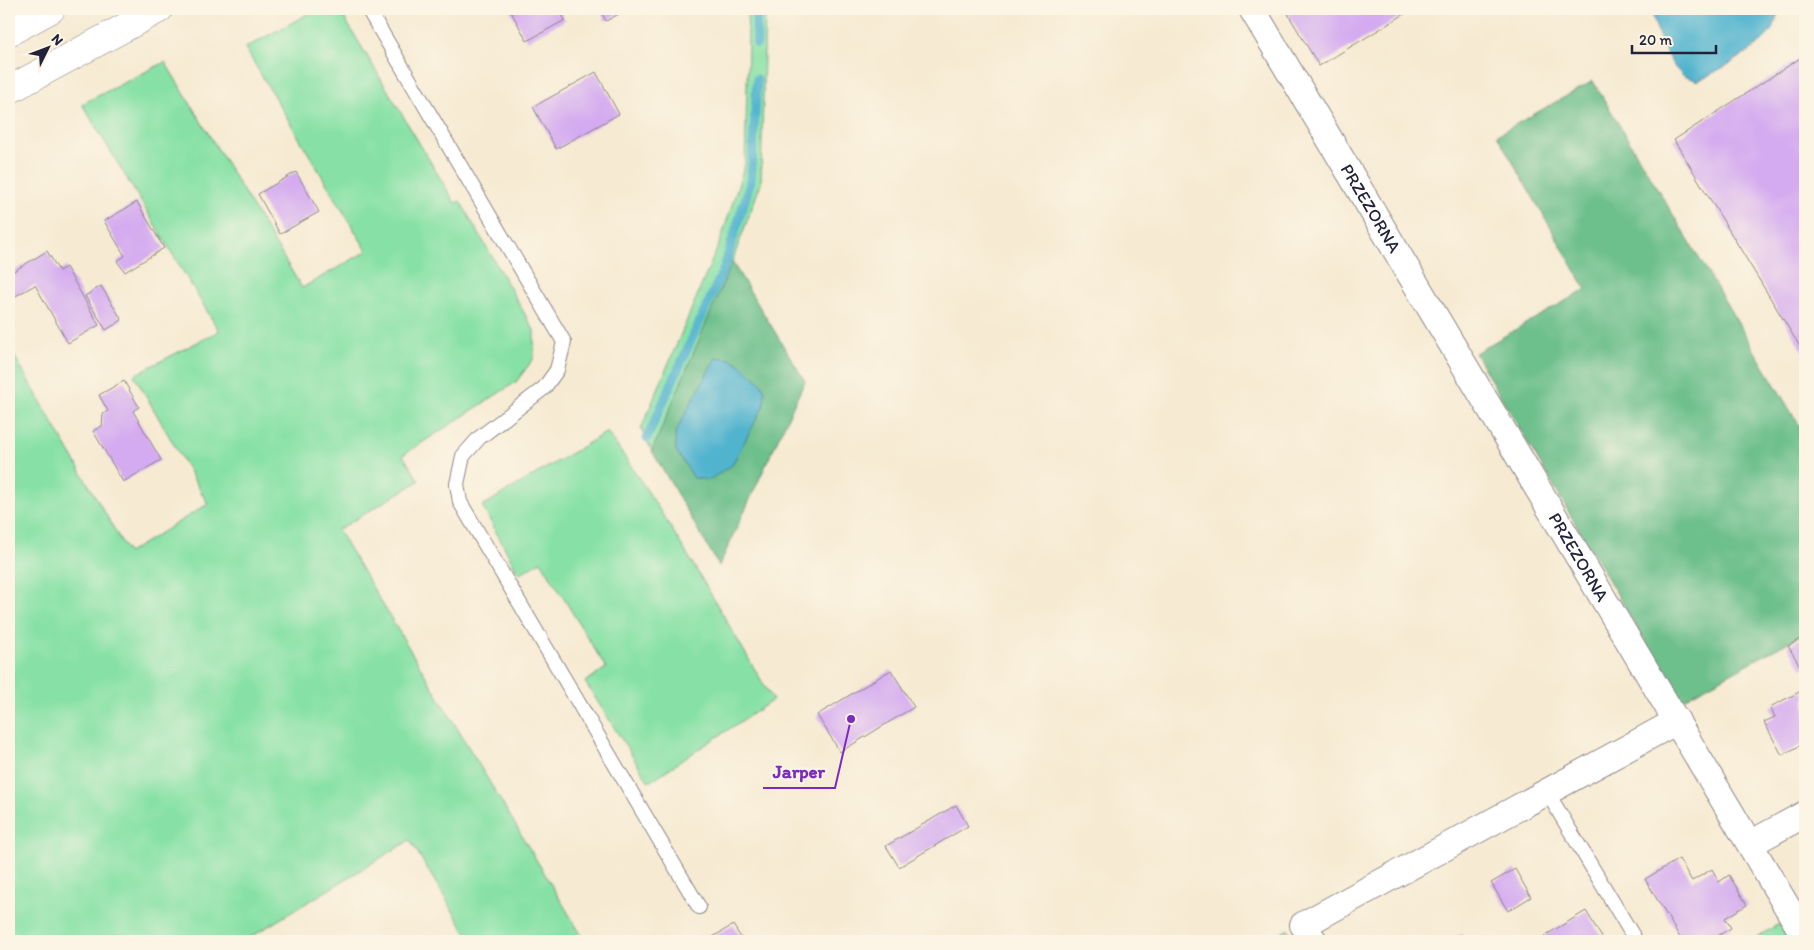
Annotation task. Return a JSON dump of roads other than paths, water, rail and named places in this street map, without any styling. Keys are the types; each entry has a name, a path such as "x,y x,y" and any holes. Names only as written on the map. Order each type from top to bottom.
{"main road":[{"path":"9,32 51,9"},
{"path":"9,90 159,9"}],"street":[{"name":"PRZEZORNA","path":"1252,9 1805,937"},
{"path":"1314,941 1303,925 1677,721"},
{"path":"1750,844 1805,814"}],"lane":[{"path":"368,9 564,342 557,370 544,388 479,438 463,456 457,484 460,502 699,907"},
{"path":"1547,792 1636,941"}],"water":[{"path":"1659,9 1778,9 1776,21 1770,32 1760,43 1735,61 1698,81 1680,73 1667,54 1653,16"},
{"path":"716,357 731,359 740,364 761,383 765,391 764,405 732,465 709,480 694,478 676,451 675,433"}],"waterway":[{"path":"756,9 757,44"},
{"path":"647,438 724,268 751,180 757,79"}],"place":[{"name":"Jarper","path":"851,719"}]}
